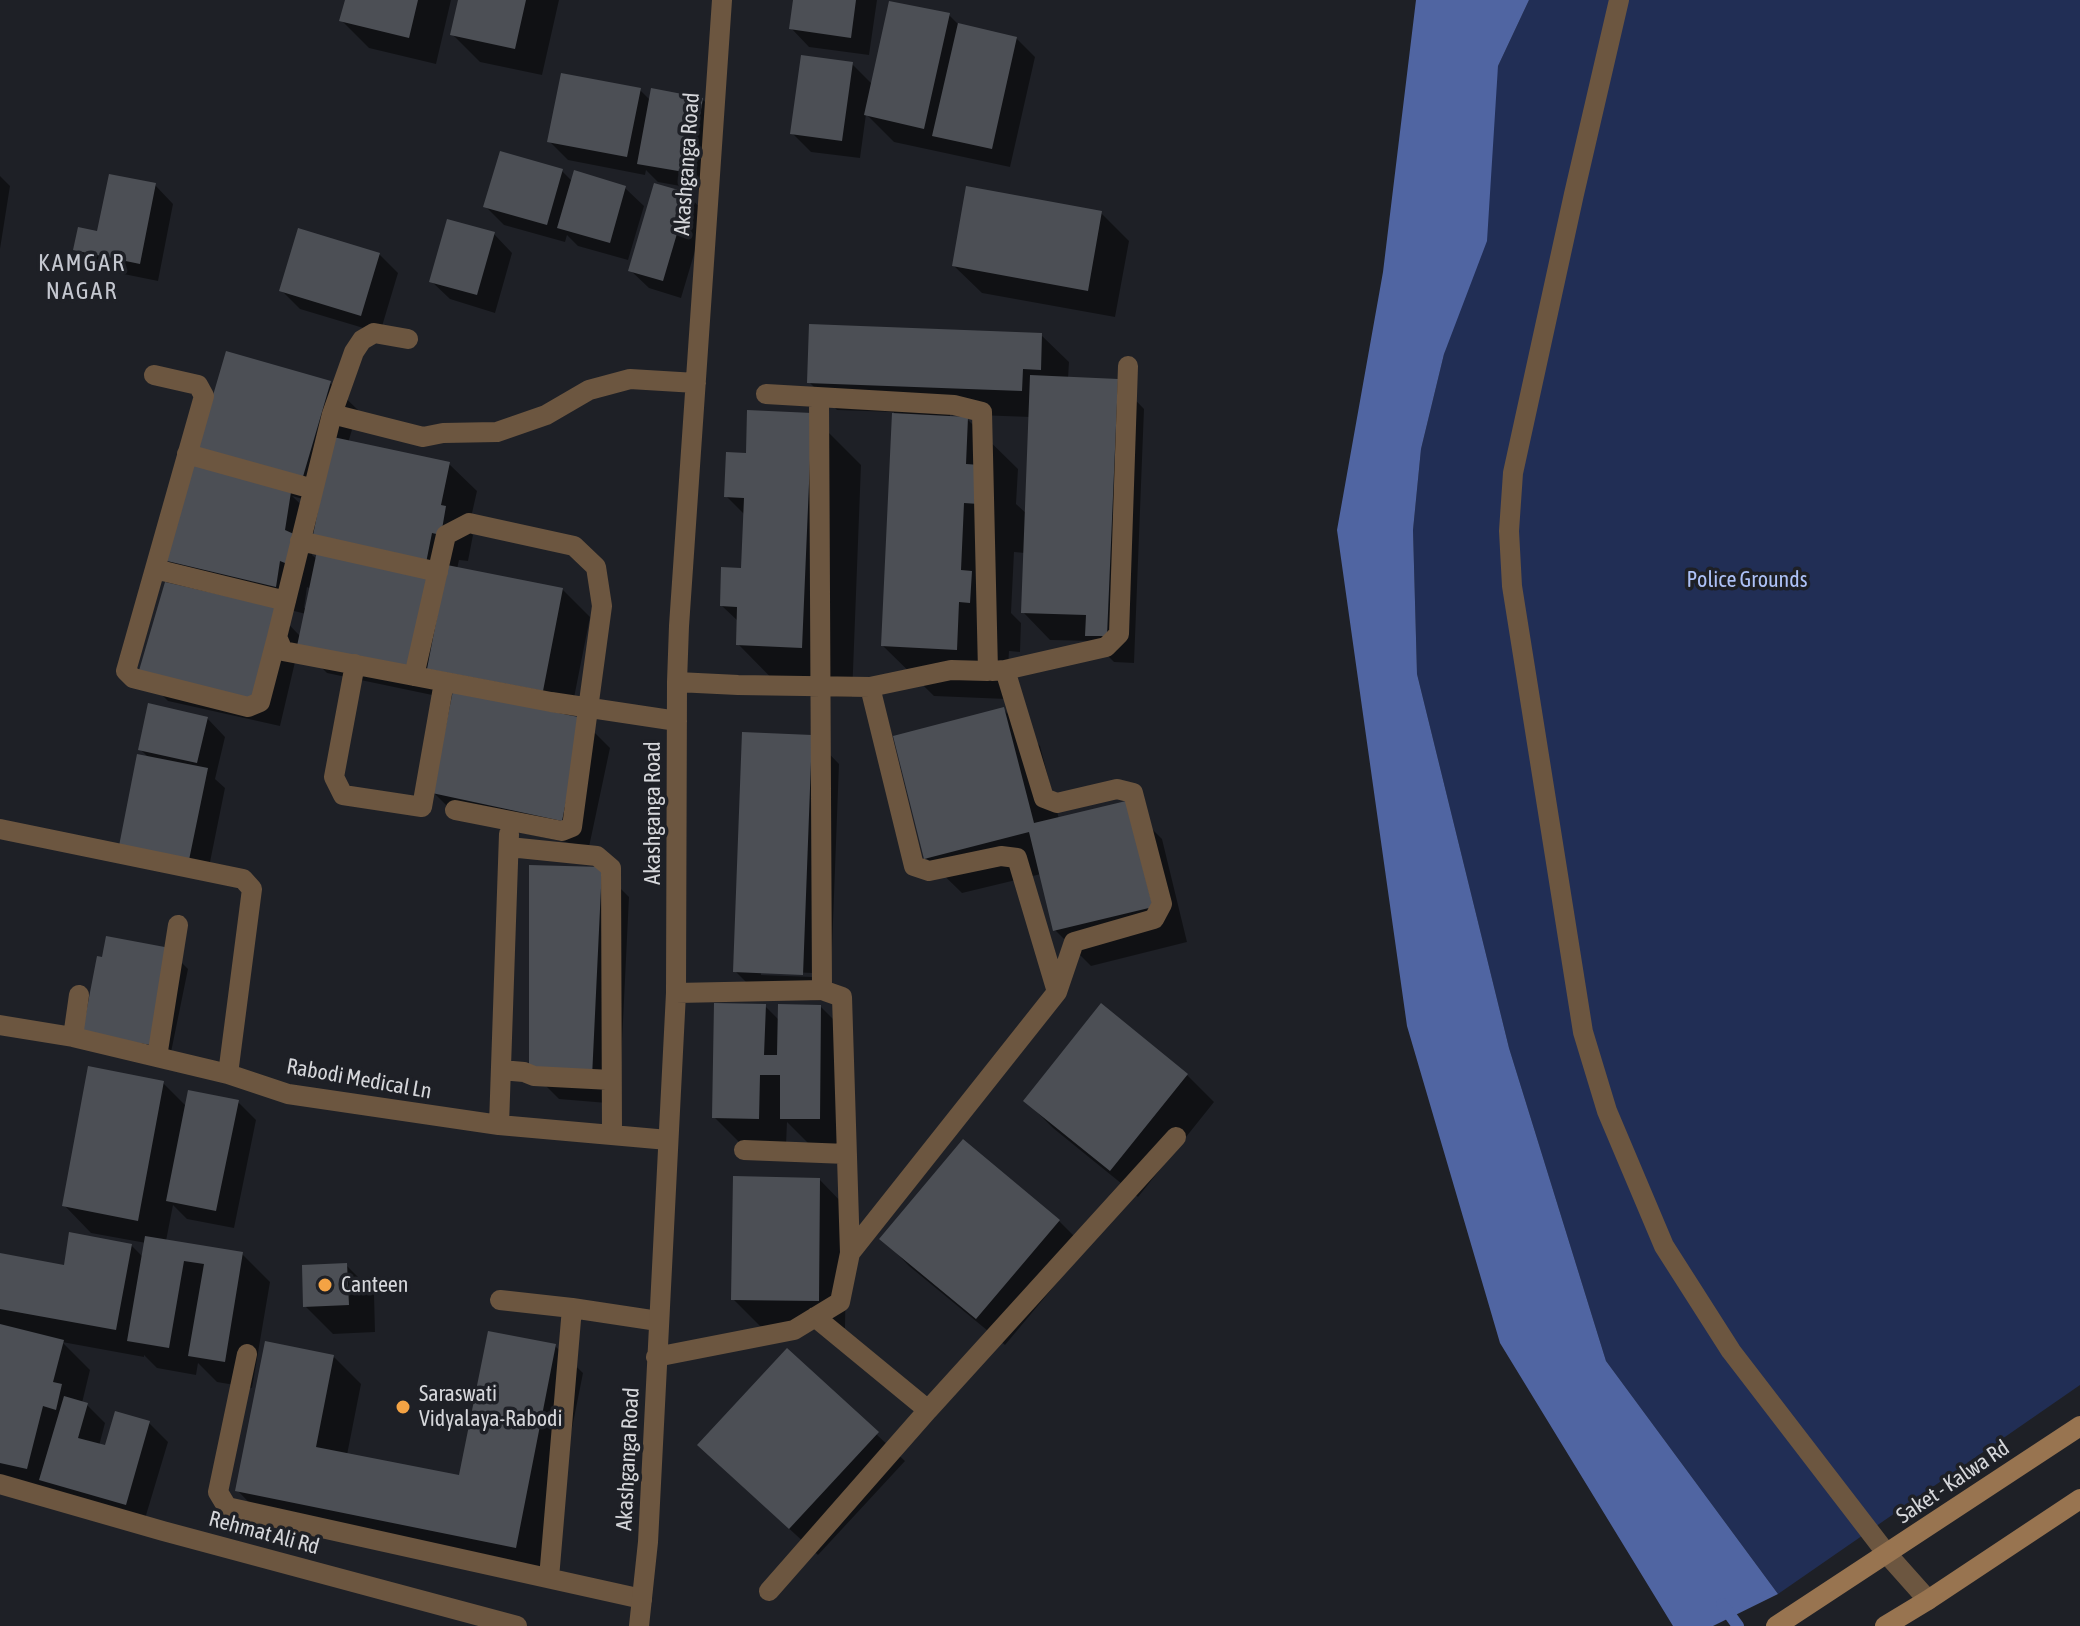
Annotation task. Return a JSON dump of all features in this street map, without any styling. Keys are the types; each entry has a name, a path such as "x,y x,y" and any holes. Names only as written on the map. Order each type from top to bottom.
{"main road":[{"name":"Saket - Kalwa Rd","path":"1776,1626 2080,1426"},
{"path":"1885,1626 2080,1499"}],"street":[{"name":"Akashganga Road","path":"639,1626 648,1542 676,993 677,682 722,0"},
{"path":"1619,0 1513,473 1509,531 1512,586 1583,1032 1607,1111 1664,1246 1731,1351 1887,1554 1928,1600"},
{"path":"154,375 198,385 204,396 126,671 133,678 248,707 260,702 332,414 354,352 362,340 374,333 408,339"},
{"path":"677,682 870,687 951,670 996,670 1106,647 1119,634 1128,366"},
{"path":"332,414 423,437 443,433 497,432 546,415 589,390 630,379 696,383"},
{"path":"766,394 954,405 982,412 996,670 1044,798 1057,803 1117,789 1133,793 1162,904 1154,919 1074,942 1057,992 850,1253"},
{"path":"819,398 822,990"},
{"path":"187,454 313,489"},
{"path":"414,676 446,535 469,523 574,546 596,567 602,606 572,827 562,831 455,810"},
{"path":"300,541 438,572"},
{"path":"155,569 286,601"},
{"path":"277,637 283,651 588,708 677,721"},
{"path":"355,664 334,777 343,795 422,807 444,682"},
{"path":"870,687 914,866 929,871 1001,856 1017,858 1057,992"},
{"path":"499,1125 510,821"},
{"path":"0,829 243,879 252,889 228,1074"},
{"path":"509,847 597,856 611,868 612,1135"},
{"path":"157,1057 178,925"},
{"path":"656,1357 794,1330 840,1302 850,1253 842,997 822,990 676,993"},
{"path":"73,1037 79,995"},
{"name":"Rabodi Medical Ln","path":"0,1025 73,1037 228,1074 288,1094 499,1125 668,1140"},
{"path":"501,1070 534,1076 611,1080"},
{"path":"769,1591 928,1410 1176,1137"},
{"path":"744,1150 847,1154"},
{"path":"500,1300 658,1321"},
{"path":"549,1578 572,1308"},
{"path":"815,1317 928,1410"},
{"path":"247,1354 218,1492 227,1507 642,1599"},
{"name":"Rehmat Ali Rd","path":"0,1484 517,1626"}],"green space":[{"name":"Police Grounds","path":"1529,0 2080,0 2080,1385 1778,1594 1606,1361 1509,1048 1417,674 1413,530 1421,449 1444,354 1498,66"}],"shaded area":[{"path":"1416,0 1529,0 1498,66 1487,241 1444,354 1421,449 1413,530 1417,674 1509,1048 1606,1361 1778,1594 1713,1626 1673,1626 1500,1343 1407,1026 1337,530 1383,272"}],"building":[{"path":"345,0 418,0 409,38 339,21"},
{"path":"458,0 526,0 515,49 450,35"},
{"path":"793,0 856,0 851,38 789,29"},
{"path":"889,1 950,13 924,129 864,115"},
{"path":"958,23 1017,37 992,149 932,136"},
{"path":"801,55 853,62 842,141 790,134"},
{"path":"561,73 641,88 627,157 547,142"},
{"path":"651,88 703,98 690,173 637,164"},
{"path":"500,151 563,169 547,225 483,207"},
{"path":"574,170 626,186 610,243 557,228"},
{"path":"109,174 156,183 140,264 73,250 78,227 97,231"},
{"path":"654,183 689,193 663,281 628,271"},
{"path":"966,186 1102,211 1088,291 952,266"},
{"path":"447,219 495,232 477,295 429,282"},
{"path":"298,228 380,253 361,316 279,291"},
{"path":"809,324 1042,333 1041,370 1023,369 1022,391 807,383"},
{"path":"226,351 331,381 302,480 197,450"},
{"path":"1030,375 1118,379 1107,636 1085,636 1086,615 1021,613"},
{"path":"747,410 812,413 802,648 736,645 737,607 720,606 721,567 741,568 744,498 724,497 726,452 746,453"},
{"path":"892,413 968,417 966,464 980,465 979,504 964,503 961,570 972,571 970,603 959,602 957,650 881,646"},
{"path":"333,437 450,462 441,505 446,506 441,535 432,533 426,563 312,540"},
{"path":"191,464 291,492 285,530 296,535 290,565 280,561 276,587 163,560"},
{"path":"317,551 430,574 410,670 297,646"},
{"path":"447,565 563,588 543,691 427,669"},
{"path":"165,582 275,607 253,700 138,674"},
{"path":"453,691 583,718 562,821 432,793"},
{"path":"148,703 208,717 197,763 138,750"},
{"path":"1004,707 1034,823 1126,801 1153,907 1053,931 1029,832 924,859 893,736"},
{"path":"742,732 812,735 803,975 733,972"},
{"path":"137,754 208,768 189,860 119,846"},
{"path":"529,865 602,867 592,1077 529,1072"},
{"path":"106,936 170,948 151,1045 82,1034 97,956 102,957"},
{"path":"714,1003 766,1004 764,1055 777,1055 778,1004 821,1005 820,1119 780,1119 780,1075 760,1075 759,1119 712,1118"},
{"path":"1101,1003 1188,1074 1110,1171 1023,1101"},
{"path":"88,1066 164,1081 138,1221 62,1206"},
{"path":"188,1090 239,1100 216,1211 166,1201"},
{"path":"963,1139 1060,1220 976,1319 879,1239"},
{"path":"733,1176 820,1178 819,1301 731,1300"},
{"path":"69,1232 132,1244 116,1330 0,1309 0,1253 64,1265"},
{"path":"145,1236 243,1252 225,1362 188,1356 204,1264 184,1261 169,1348 127,1341"},
{"name":"Canteen","path":"347,1263 349,1305 303,1307 302,1265"},
{"path":"0,1324 64,1340 53,1382 62,1384 56,1410 43,1406 27,1469 0,1463"},
{"name":"Saraswati Vidyalaya-Rabodi","path":"488,1331 556,1344 516,1548 235,1491 265,1341 334,1355 316,1447 459,1475"},
{"path":"787,1348 879,1432 789,1529 697,1445"},
{"path":"64,1396 88,1403 78,1438 105,1445 115,1411 150,1421 126,1505 39,1480"}],"waterway":[{"path":"1722,1604 1738,1626"}],"place":[{"name":"Canteen","path":"325,1285"},
{"name":"Saraswati Vidyalaya-Rabodi","path":"403,1407"}],"district":[{"name":"KAMGAR NAGAR","path":"82,277"}]}
